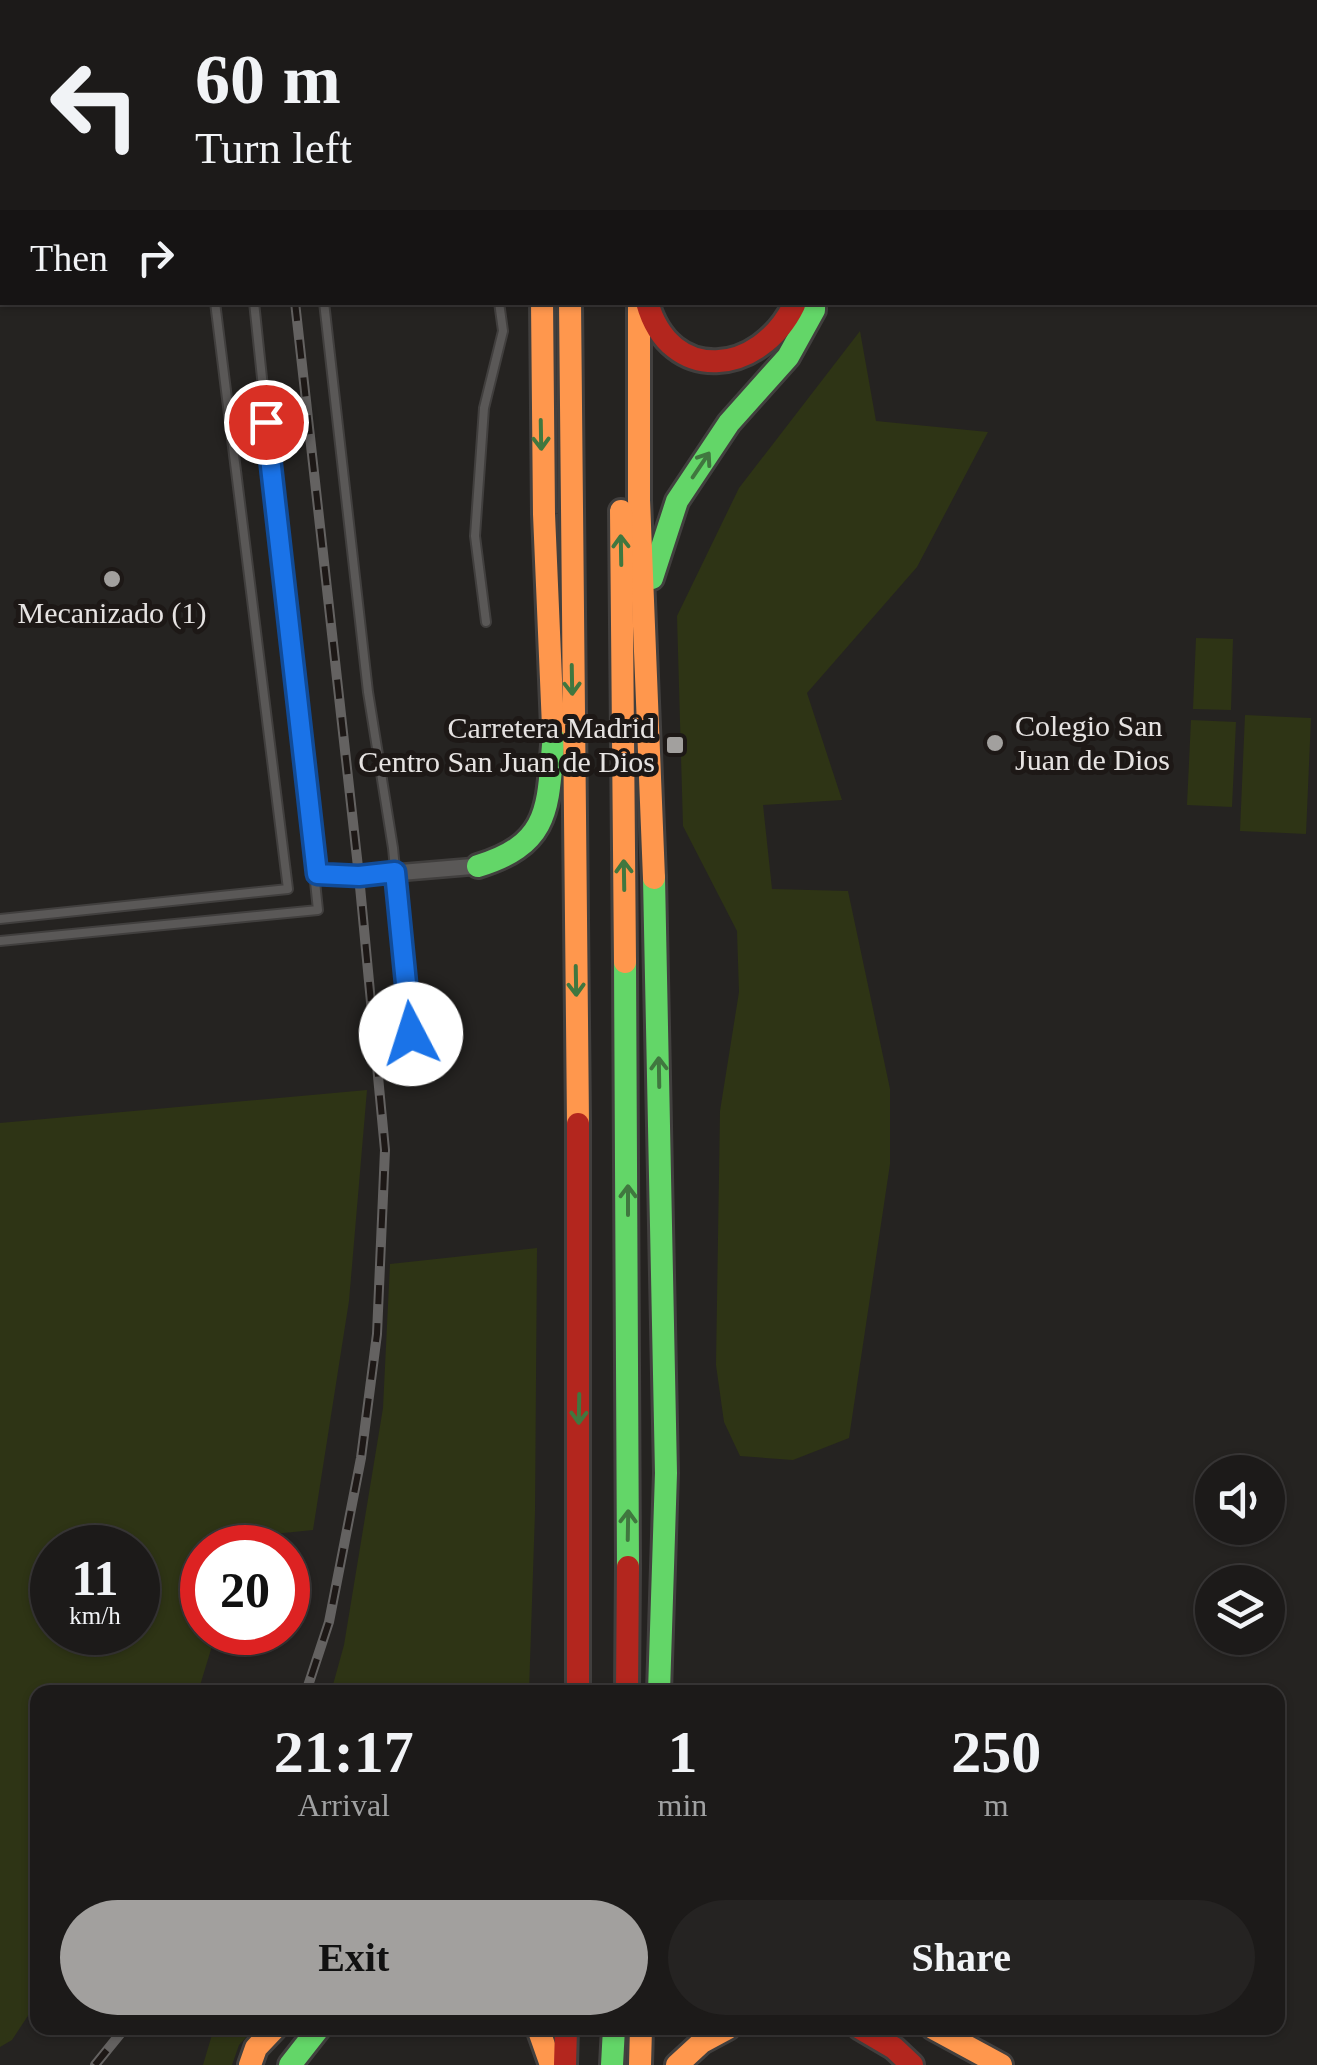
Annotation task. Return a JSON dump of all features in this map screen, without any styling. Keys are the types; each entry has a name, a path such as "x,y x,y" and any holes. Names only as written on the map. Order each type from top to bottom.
{"highway":[{"path":"526,305 540,396"},
{"path":"542,305 545,584 562,827 574,883"},
{"path":"570,305 580,1312 578,1685"},
{"path":"618,305 629,1309 626,1685"},
{"path":"639,305 640,500 658,990 666,1473 659,1685"},
{"path":"648,305 657,332 684,353 709,362 736,359 758,350 778,335 793,305"},
{"path":"648,656 652,568 677,500 729,423 788,357 814,305"},
{"path":"478,866 501,861 534,838 546,797 554,735"},
{"path":"638,1685 662,1344"},
{"path":"557,1685 576,1592"},
{"path":"250,2065 256,2048 269,2035"},
{"path":"290,2065 314,2035"},
{"path":"540,2035 551,2065"},
{"path":"564,2065 566,2035"},
{"path":"612,2065 614,2035"},
{"path":"640,2035 640,2065"},
{"path":"677,2065 715,2035"},
{"path":"872,2035 912,2065"},
{"path":"946,2035 1001,2065"}],"street":[{"path":"317,874 359,876 478,866"}],"lane":[{"path":"0,919 288,889 215,305"},
{"path":"0,942 318,910 254,305"},
{"path":"324,305 368,692 395,872 411,1034"},
{"path":"486,622 475,536 484,408 503,332 499,305"}],"green space":[{"path":"860,331 876,421 988,432 917,567 807,693 842,800 763,805 772,889 848,891 890,1089 890,1164 849,1438 793,1460 740,1456 724,1422 716,1365 720,1111 739,992 737,931 683,826 677,616 739,488"},
{"path":"1196,638 1233,639 1231,710 1193,709"},
{"path":"1245,715 1311,718 1306,834 1240,831"},
{"path":"1191,720 1236,722 1232,807 1187,805"},
{"path":"367,1090 349,1301 313,1530 310,1525 180,1525 180,1655 209,1655 200,1685 30,1685 30,2013 12,2040 0,2047 0,1123"},
{"path":"537,1248 529,1685 333,1685 344,1645 383,1408 390,1264"},
{"path":"212,2035 248,2035 239,2045 232,2065 203,2065"}],"railway":[{"path":"295,305 359,876 385,1150 377,1334 361,1458 329,1622 308,1685"},
{"path":"95,2065 119,2035"}],"traffic: fast":[{"path":"652,578 677,501 729,423 788,357 814,305"},
{"path":"478,866 503,857 534,832 547,800 554,735"},
{"path":"654,878 666,1473 659,1685"},
{"path":"625,962 628,1567"},
{"path":"290,2065 314,2035"},
{"path":"612,2065 614,2035"}],"traffic: slow":[{"path":"542,305 544,514 553,727"},
{"path":"570,305 578,1124"},
{"path":"639,305 639,500 654,878"},
{"path":"621,511 625,962"},
{"path":"250,2065 256,2048 268,2035"},
{"path":"540,2035 551,2065"},
{"path":"640,2065 641,2035"},
{"path":"677,2065 715,2035"},
{"path":"946,2035 1001,2065"}],"traffic: jam":[{"path":"648,305 659,329 675,348 695,358 716,361 739,357 760,346 779,328 794,305"},
{"path":"578,1124 578,1685"},
{"path":"627,1685 628,1567"},
{"path":"565,2065 566,2035"},
{"path":"872,2035 912,2065"}],"place":[{"name":"Mecanizado (1)","path":"112,579"},
{"name":"Colegio San Juan de Dios","path":"995,743"},
{"name":"Carretera Madrid Centro San Juan de Dios","path":"675,745"}],"route":[{"path":"266,422 317,874 359,876 395,872 411,1034"}]}
